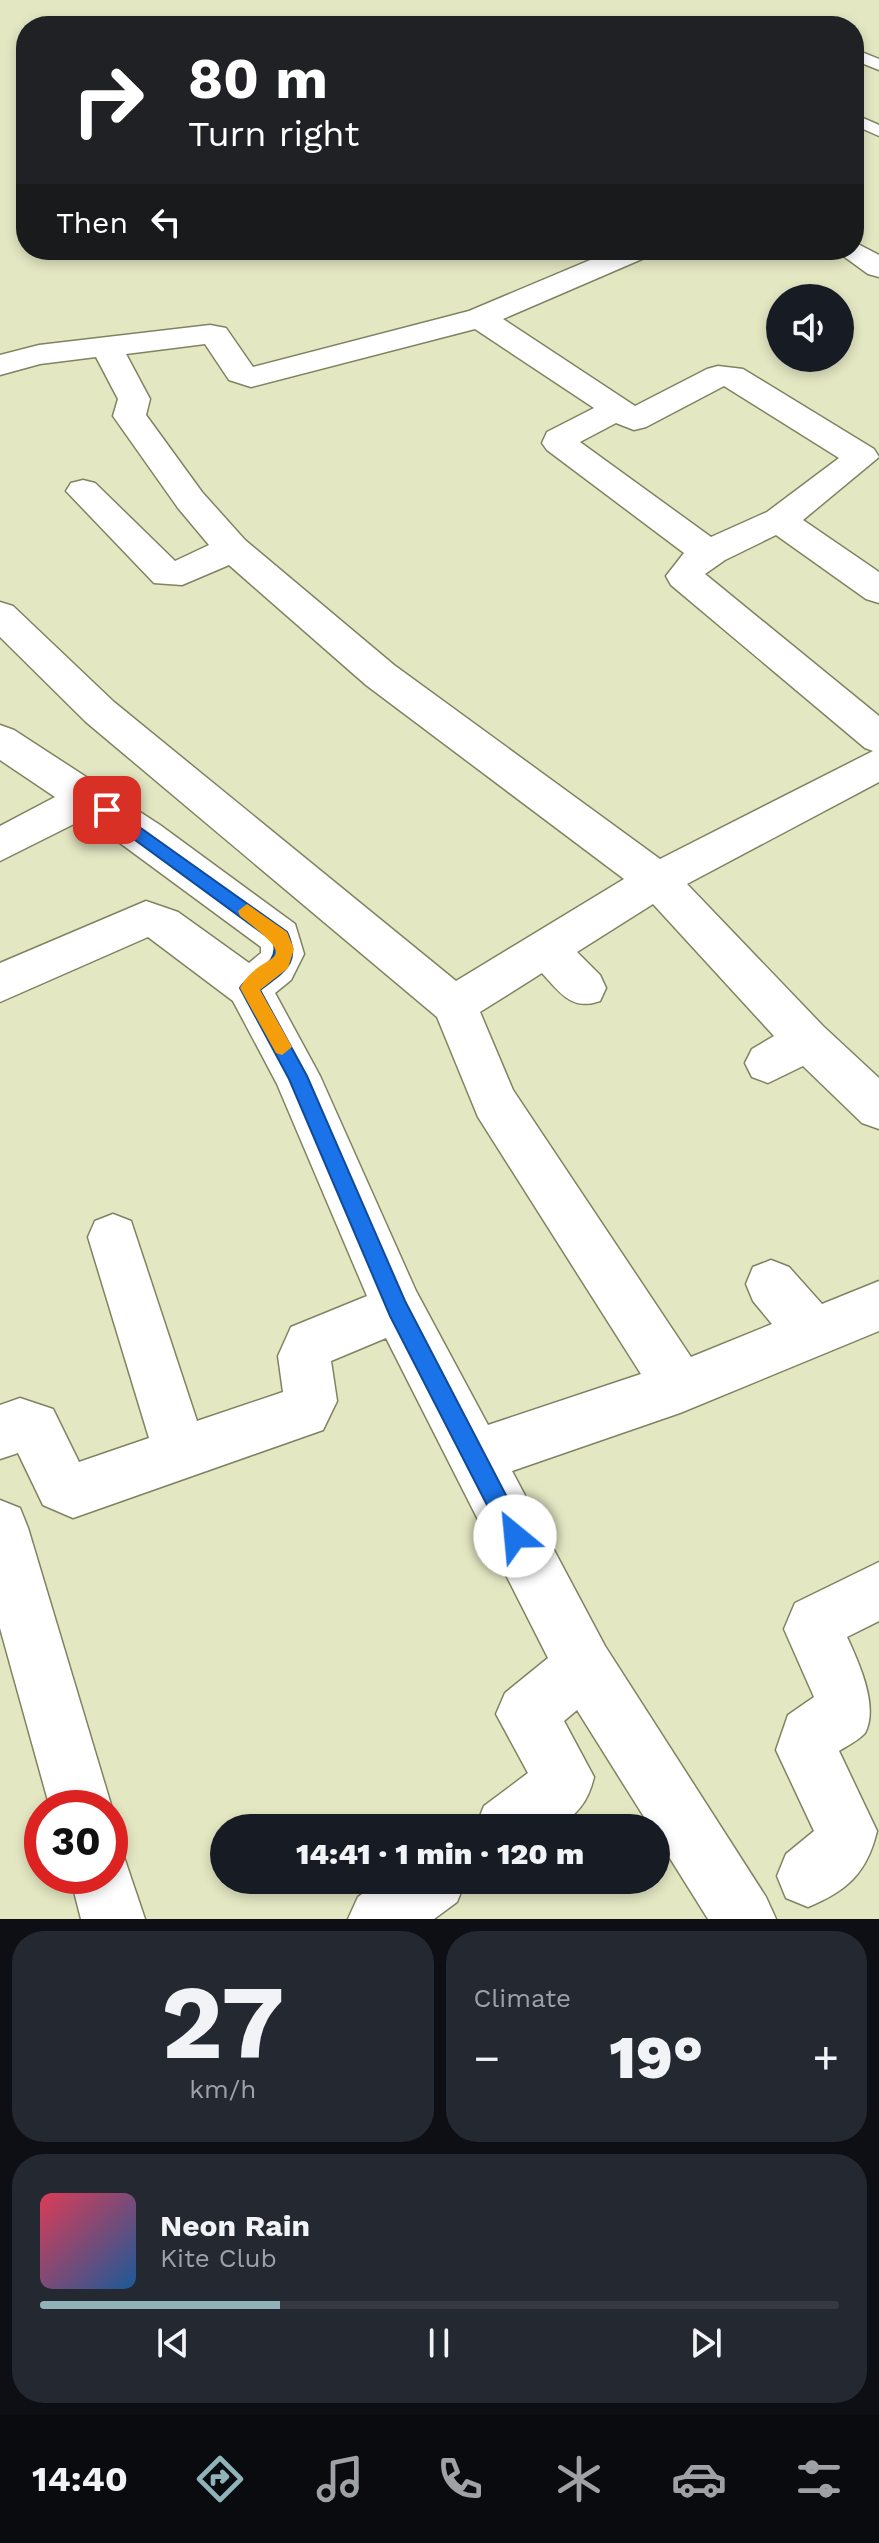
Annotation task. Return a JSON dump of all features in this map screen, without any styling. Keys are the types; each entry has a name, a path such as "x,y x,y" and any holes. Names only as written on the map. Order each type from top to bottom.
{"street":[{"path":"0,365 39,355 215,335 240,373 251,377 480,318 616,260"},
{"path":"480,318 616,410 638,419 718,376 732,376 871,462 779,520 688,567 684,576 879,738"},
{"path":"106,346 134,399 129,416 190,500 232,548 380,675 657,880 807,1040 879,1108"},
{"path":"616,410 559,439 559,443 710,554"},
{"path":"83,491 167,574 182,573 232,548"},
{"path":"779,520 879,590"},
{"path":"0,615 100,712 454,1005 495,1102 680,1387"},
{"path":"0,740 145,836 280,937 285,949 281,963 249,988"},
{"path":"454,1005 657,880 879,764"},
{"path":"0,845 88,798"},
{"path":"0,983 146,919 163,924 249,988 297,1076 398,1308 584,1667 744,1919"},
{"path":"546,949 584,988"},
{"path":"768,1063 807,1040"},
{"path":"113,1237 181,1454"},
{"path":"771,1284 813,1333"},
{"path":"474,1457 680,1387 879,1306"},
{"path":"0,1432 20,1425 34,1428 62,1486 73,1491 304,1411 311,1401 305,1350 314,1341 398,1308"},
{"path":"0,1528 76,1790"},
{"path":"808,1876 842,1848 846,1831 806,1750 809,1736 846,1711 844,1696 813,1629 815,1623 879,1590"},
{"path":"524,1814 564,1782 532,1727 527,1710 584,1667"},
{"path":"106,1894 113,1919"},
{"path":"380,1919 415,1894"}],"slow traffic":[{"path":"247,911 280,937 285,949 281,963 249,988 282,1047"}],"route":[{"path":"107,810 280,937 285,949 281,963 249,988 297,1076 398,1308 515,1536"}]}
